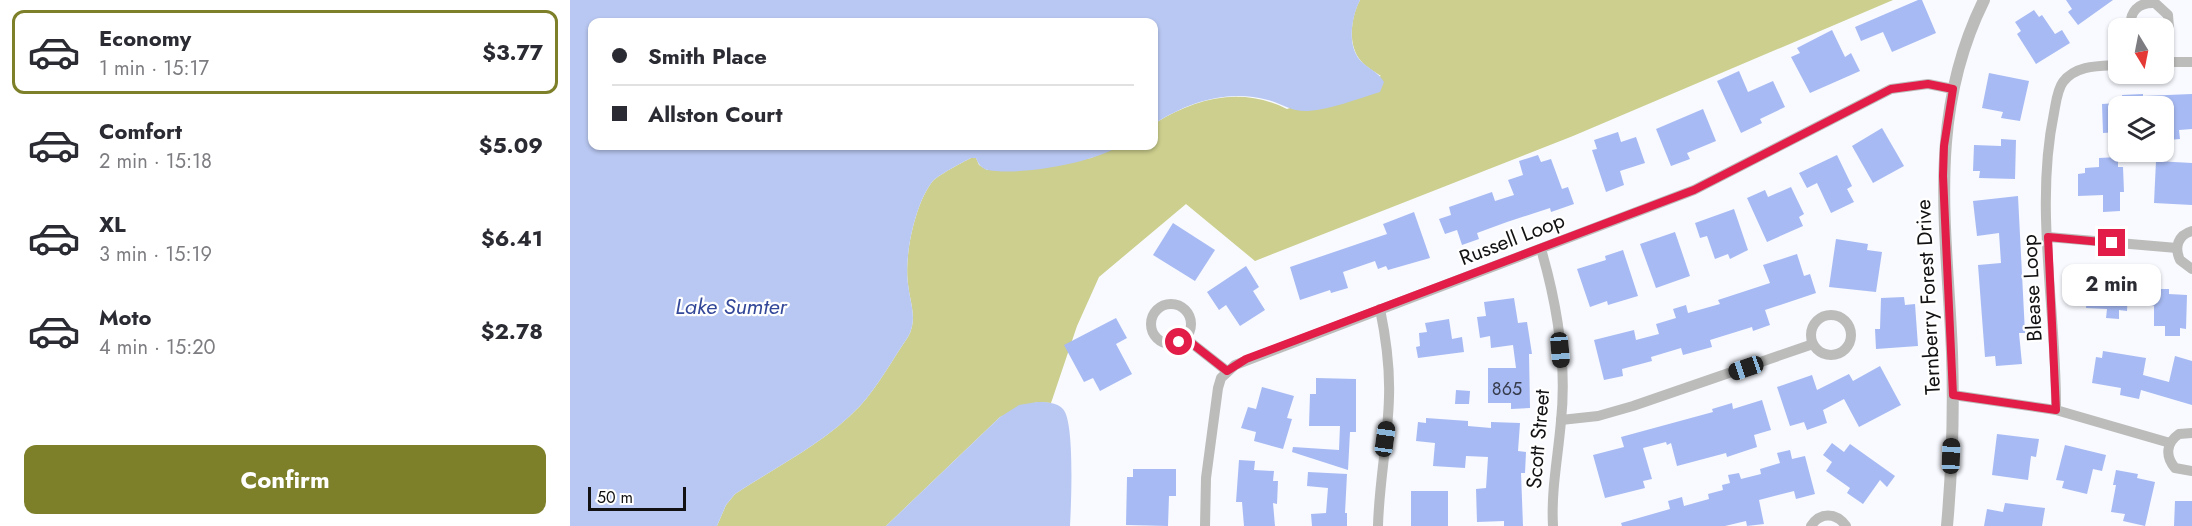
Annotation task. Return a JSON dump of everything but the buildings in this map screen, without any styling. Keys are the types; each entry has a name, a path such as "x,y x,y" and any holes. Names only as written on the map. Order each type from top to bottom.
{"street":[{"name":"Ternberry Forest Drive","path":"1947,526 1953,395 1943,176 1944,146 1953,89 1969,34 1984,0"},
{"path":"2131,18 2136,8 2142,4 2155,3 2168,15 2168,18"},
{"path":"2174,62 2192,62"},
{"name":"Blease Loop","path":"2056,410 2048,237 2048,156 2051,128 2062,84 2077,71 2108,66"},
{"name":"Russell Loop","path":"1227,371 1246,359 1694,190 1891,89 1928,84 1953,89"},
{"path":"2192,231 2182,236 2177,248 2180,260 2192,269"},
{"path":"2048,237 2177,248"},
{"name":"Scott Street","path":"1541,249 1555,304 1559,338 1561,420 1552,493 1553,526"},
{"path":"1378,526 1380,475 1389,390 1388,359 1380,309"},
{"path":"1185,338 1227,371 1218,388 1212,423 1206,478 1205,526"},
{"path":"1561,420 1598,416 1643,403 1813,344"},
{"path":"1953,395 2056,410 2170,443"},
{"path":"2192,433 2179,434 2170,443 2168,449 2170,463 2181,471 2192,471"},
{"path":"1810,526 1816,519 1828,515 1839,519 1846,526"}],"green space":[{"path":"1360,0 1893,0 1573,136 1255,261 1186,204 1099,277 1077,326 1051,403 1037,402 1000,417 886,526 717,526 726,505 735,494 816,443 860,406 908,337 913,317 907,272 909,245 921,203 935,179 971,158 976,158 979,165 987,170 1036,168 1091,158 1110,150 1158,150 1158,122 1186,107 1219,98 1236,97 1270,102 1287,109 1381,76 1363,63 1357,54 1352,39 1354,14"}],"water":[{"name":"Lake Sumter","path":"570,0 1360,0 1354,15 1352,42 1358,57 1384,82 1380,92 1308,111 1253,97 1223,97 1194,104 1158,122 1158,18 588,18 588,150 1111,150 1074,163 1036,170 986,169 980,166 976,158 971,158 935,179 921,203 909,245 907,272 913,317 908,337 860,406 816,443 735,494 726,505 717,526 570,526"},
{"path":"1037,402 1058,405 1067,417 1071,446 1070,526 886,526 1000,417 1019,405"}],"route":[{"path":"1179,342 1185,338 1227,371 1246,359 1504,264 1694,190 1760,158 1878,94 1905,86 1928,84 1953,89 1944,146 1943,176 1953,395 2056,410 2056,371 2048,237 2112,243"}]}
